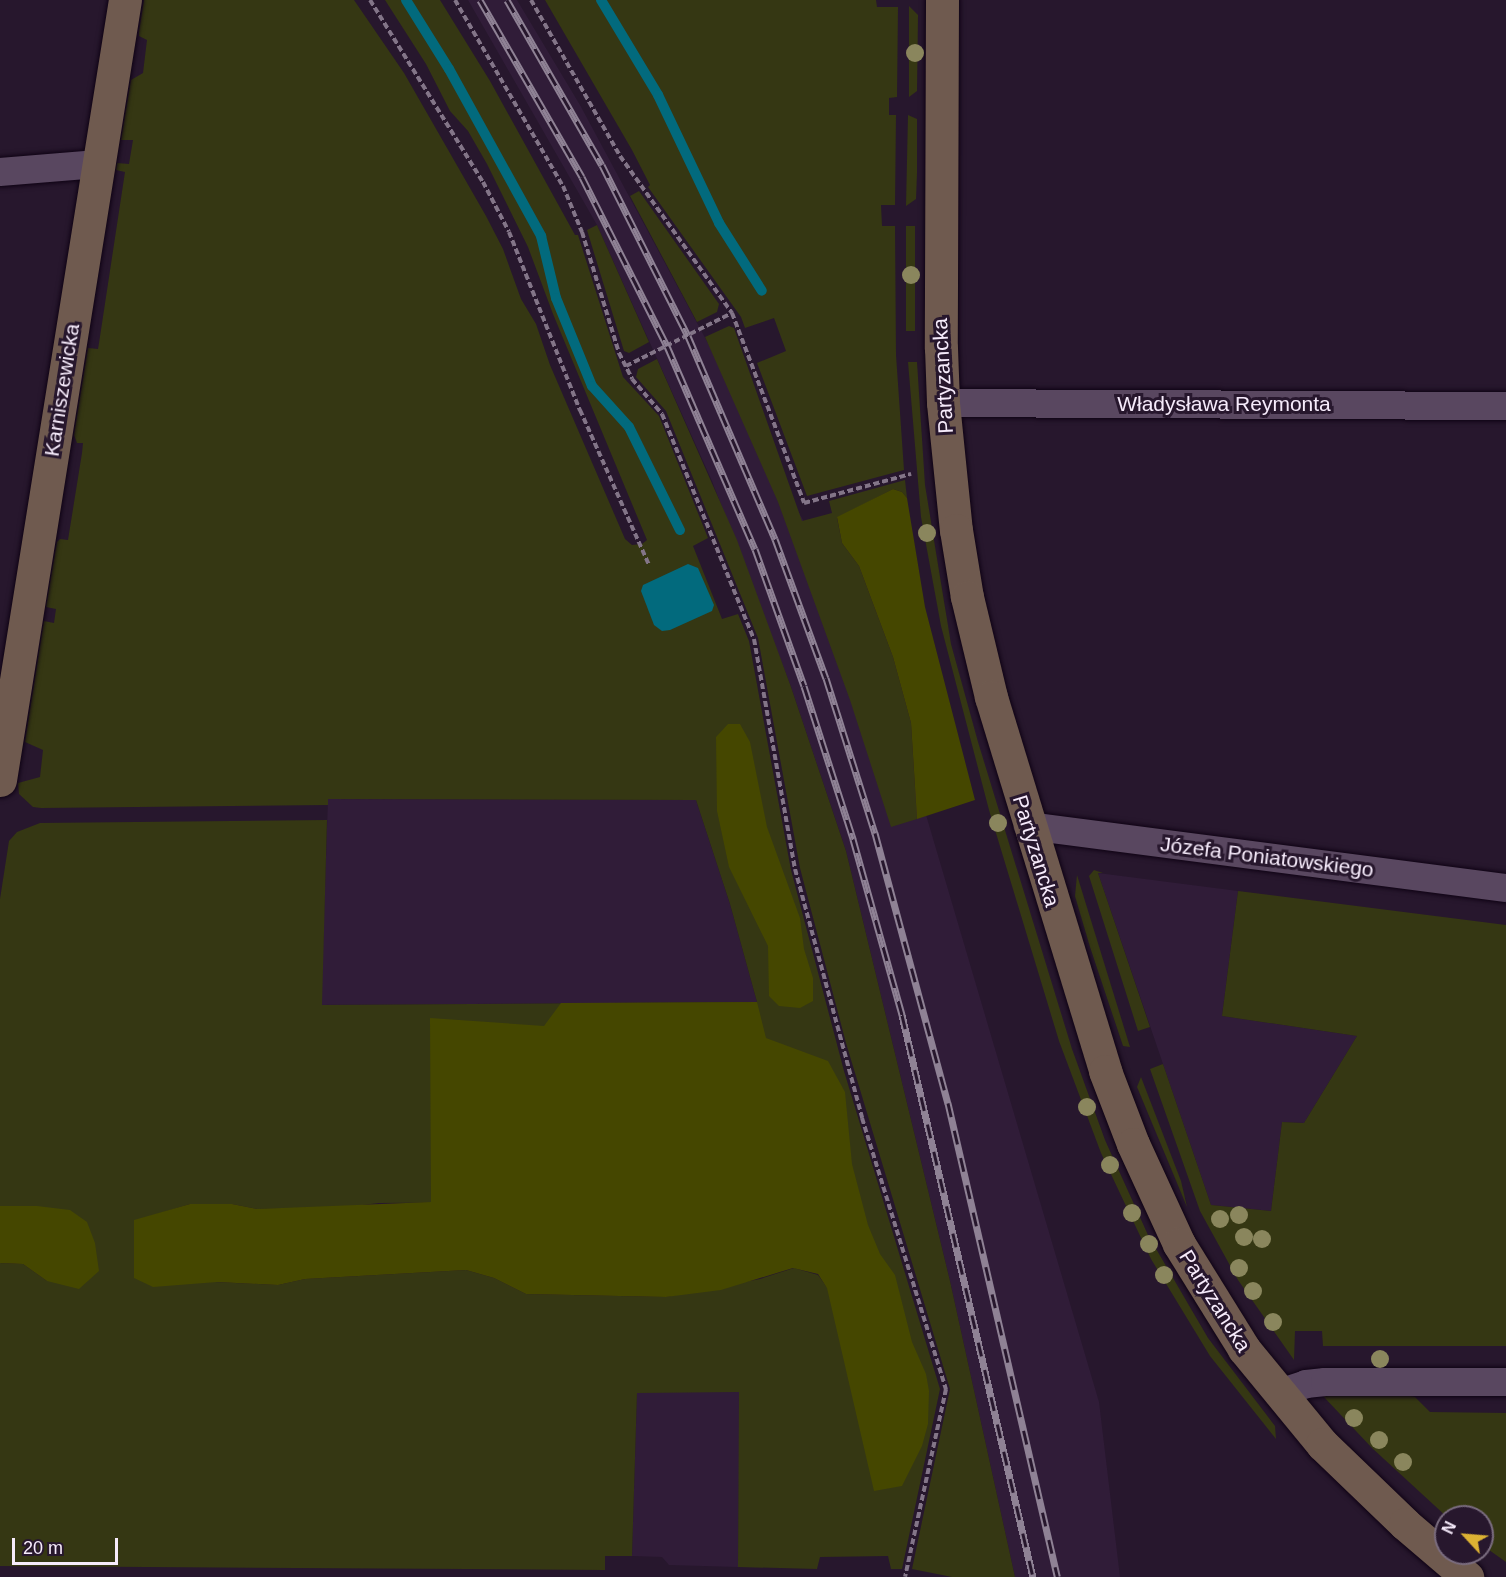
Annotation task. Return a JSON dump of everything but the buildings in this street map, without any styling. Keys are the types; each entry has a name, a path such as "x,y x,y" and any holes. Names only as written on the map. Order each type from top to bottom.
{"main road":[{"name":"Karniszewicka","path":"0,780 125,0"},
{"name":"Partyzancka","path":"942,0 940,258 943,403 956,530 968,597 991,697 1028,826 1105,1071 1152,1189 1207,1293 1244,1349 1279,1393 1358,1481 1467,1577"}],"street":[{"path":"0,172 98,164"},
{"name":"Władysława Reymonta","path":"943,403 1506,405"},
{"name":"Józefa Poniatowskiego","path":"1028,826 1506,888"},
{"path":"1279,1393 1305,1384 1325,1382 1506,1382"}],"path":[{"path":"369,0 483,182 509,232 580,410 649,565"},
{"path":"455,0 564,186 582,232 626,366 632,379 662,414 754,639 795,869 862,1118 946,1389 905,1577"},
{"path":"531,0 620,156 732,313 804,503 911,474"},
{"path":"626,366 732,313"}],"shaded area":[{"path":"468,0 517,0 580,105 803,520 924,808 1099,1402 1120,1577 1015,1577 950,1281 846,851 791,687 712,481 597,225"},
{"path":"893,489 902,492 907,498 925,607 975,800 917,819 911,723 893,657 859,566 842,543 837,517"},
{"path":"728,724 740,724 750,742 767,827 800,918 804,949 813,978 813,1001 800,1008 779,1006 769,996 768,946 729,867 717,811 716,737"},
{"path":"328,799 696,800 730,904 757,1002 321,1005"},
{"path":"1098,873 1238,891 1222,1016 1357,1036 1304,1123 1282,1122 1271,1211 1211,1205"},
{"path":"757,1002 766,1038 828,1061 845,1092 852,1164 868,1225 880,1254 895,1275 912,1342 926,1374 929,1391 928,1424 922,1446 902,1486 874,1491 827,1288 818,1274 793,1268 721,1290 666,1297 526,1294 494,1278 466,1270 305,1279 278,1285 217,1282 153,1287 134,1278 134,1220 190,1204 232,1204 257,1209 431,1202 430,1018 544,1026 561,1003"},
{"path":"0,1206 37,1206 70,1210 87,1222 95,1243 99,1271 79,1289 47,1281 23,1264 0,1263"},
{"path":"637,1392 740,1392 738,1567 669,1565 662,1557 632,1556"}],"green space":[{"path":"144,0 354,0 404,73 486,216 503,249 521,299 536,324 550,365 625,539 632,545 642,544 647,540 553,314 528,247 468,131 450,111 426,64 385,0 440,0 490,81 575,235 578,235 623,377 659,416 708,538 693,546 722,619 738,614 749,641 791,870 844,1071 940,1389 902,1569 891,1569 888,1556 820,1557 817,1569 738,1567 739,1392 637,1393 632,1556 605,1556 605,1570 0,1566 0,1263 23,1264 47,1281 37,1206 0,1206 0,899 9,841 17,832 40,823 327,820 322,1005 757,1002 730,904 696,800 328,799 328,805 41,808 33,807 19,794 18,783 40,777 43,750 25,742 44,621 54,623 56,609 46,607 57,542 60,539 68,540 82,453 83,443 77,443 74,435 88,348 98,349 99,343 125,172 116,170 117,163 129,164 133,140 121,140 131,80 143,73 147,40 139,36","holes":["808,1200 826,1286 818,1275 794,1268 760,1279 666,1297 526,1294 494,1278 466,1270 305,1279 278,1285 134,1278 134,1221 190,1204 232,1204 257,1209 338,1208 379,1203"]},
{"path":"545,0 876,0 877,7 898,7 897,97 889,98 889,115 896,115 895,205 881,205 882,226 895,226 896,355 904,470 807,496 757,363 786,351 774,318 745,328 741,317 648,187 650,185 632,150"},
{"path":"909,6 918,15 917,91 909,97"},
{"path":"908,115 917,119 917,173 916,199 906,206"},
{"path":"639,191 719,304 717,312 697,322 630,196"},
{"path":"597,225 649,342 629,353 624,351 587,230"},
{"path":"906,226 915,226 915,331 906,331"},
{"path":"729,326 734,328 802,521 832,513 829,501 905,480 907,498 902,492 893,489 837,518 842,543 859,566 893,657 911,723 917,819 891,827 850,700 778,502 705,337"},
{"path":"657,359 737,540 791,687 846,851 950,1281 1015,1577 952,1577 912,1569 950,1389 846,1043 800,868 758,638 666,411 636,377 638,369"},
{"path":"908,362 917,362 925,485 951,644 978,742 1072,1049 1105,1140 1148,1235 1208,1338 1275,1426 1276,1439 1210,1356 1151,1259 1101,1153 1059,1041 989,810 941,626 921,517"},
{"path":"1094,870 1103,873 1098,873 1150,1027 1138,1031 1089,876"},
{"path":"1077,875 1130,1047 1123,1046 1090,947 1075,896"},
{"path":"1238,891 1506,925 1506,1346 1323,1346 1322,1331 1295,1331 1294,1360 1238,1280 1200,1211 1150,1069 1163,1064 1211,1205 1271,1211 1282,1122 1304,1123 1357,1036 1222,1016"},
{"path":"1141,1077 1181,1181 1187,1207 1137,1087"},
{"path":"1404,1394 1415,1397 1430,1412 1506,1413 1506,1562 1494,1554 1494,1505 1434,1505 1372,1448 1323,1396"}],"water":[{"path":"688,564 698,568 714,605 712,611 670,630 662,631 654,625 641,591 643,585"}],"waterway":[{"path":"406,0 449,69 541,236 556,298 592,386 629,427 680,530"},
{"path":"601,0 658,95 719,223 762,291"}],"railway":[{"path":"480,0 582,177 667,346 755,549 804,686 853,839 902,1015 1033,1577"},
{"path":"507,0 602,165 688,336 775,539 826,678 875,833 948,1103 1057,1577"}]}
